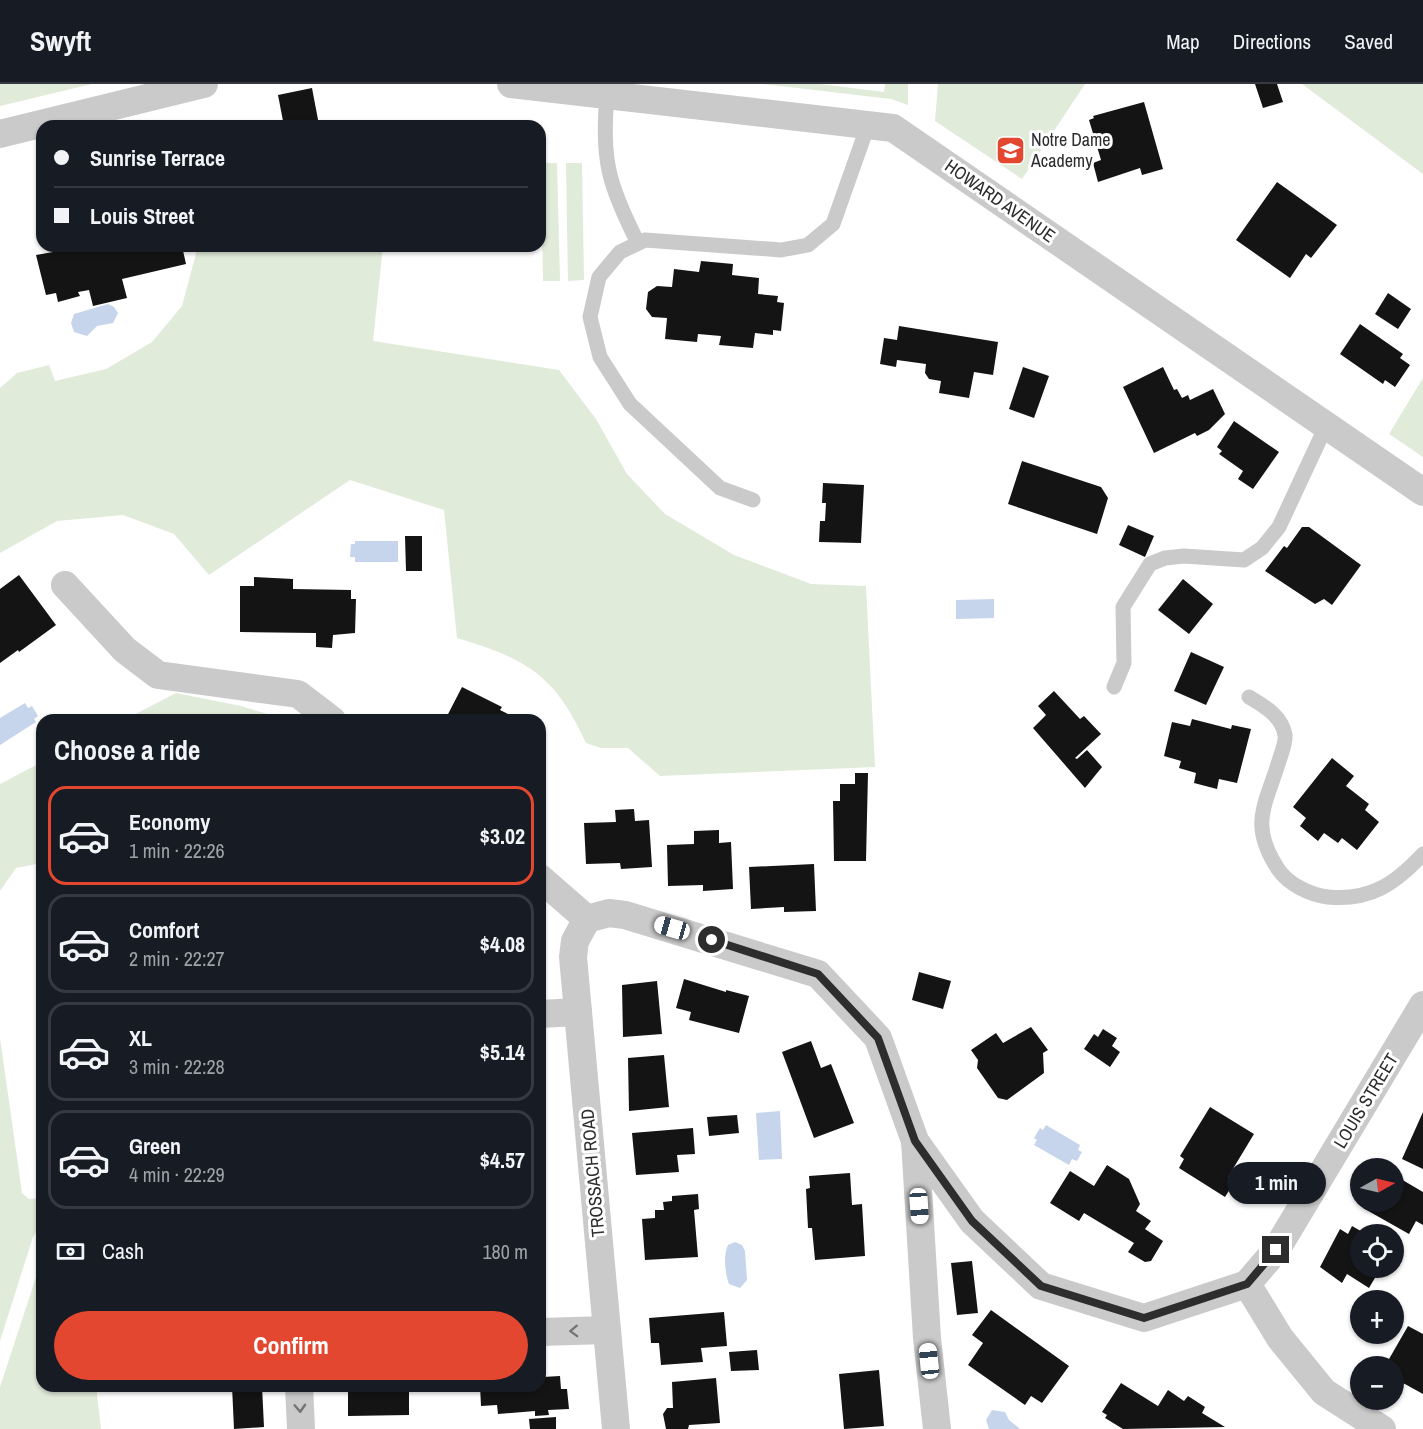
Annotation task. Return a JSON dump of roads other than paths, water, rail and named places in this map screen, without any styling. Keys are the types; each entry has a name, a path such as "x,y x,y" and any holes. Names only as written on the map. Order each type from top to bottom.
{"street":[{"path":"57,120 204,84"},
{"name":"HOWARD AVENUE","path":"512,84 595,91 893,128 1423,492"},
{"path":"0,134 36,125"},
{"path":"65,585 125,650 158,675 298,694 324,714"},
{"path":"546,883 587,919 609,913 625,915 818,974 878,1038 915,1141 972,1221 1041,1286 1144,1318 1247,1284 1280,1338 1324,1392 1382,1429"},
{"name":"TROSSACH ROAD","path":"587,919 578,934 574,949 616,1429"},
{"name":"LOUIS STREET","path":"1247,1284 1276,1250 1423,1005"},
{"path":"546,1014 578,1012"},
{"path":"915,1141 927,1338 937,1429"},
{"path":"546,1332 607,1330"},
{"path":"299,1392 301,1429"}],"lane":[{"path":"595,91 608,170 616,201 638,243"},
{"path":"753,500 720,488 630,404 600,357 590,317 599,277 620,252 645,240 781,250 808,245 833,224 868,125"},
{"path":"1114,687 1124,663 1123,607 1150,564 1184,556 1244,560 1262,548 1278,527 1326,426"},
{"path":"1249,697 1270,710 1282,726 1286,738 1263,807 1261,829 1264,847 1284,878 1316,896 1341,898 1370,892 1399,880 1423,854"}],"water":[{"path":"108,304 118,313 113,323 97,326 87,336 74,332 71,323 74,314"},
{"path":"355,541 398,541 398,562 355,562 355,557 350,557 351,544 355,544"},
{"path":"994,599 994,618 956,619 956,600"},
{"path":"25,703 28,708 32,706 37,714 34,719 36,722 0,745 0,718"},
{"path":"780,1111 782,1159 759,1160 756,1113"},
{"path":"1046,1125 1080,1145 1078,1150 1082,1152 1077,1161 1072,1159 1069,1165 1034,1145 1037,1140 1034,1138 1040,1128 1043,1130"},
{"path":"735,1242 742,1245 745,1251 747,1280 740,1288 729,1284 726,1270 726,1249 728,1245"},
{"path":"992,1410 1005,1412 1009,1420 1020,1429 989,1429 986,1420"}],"place":[{"name":"Notre Dame Academy","path":"1010,150"}]}
